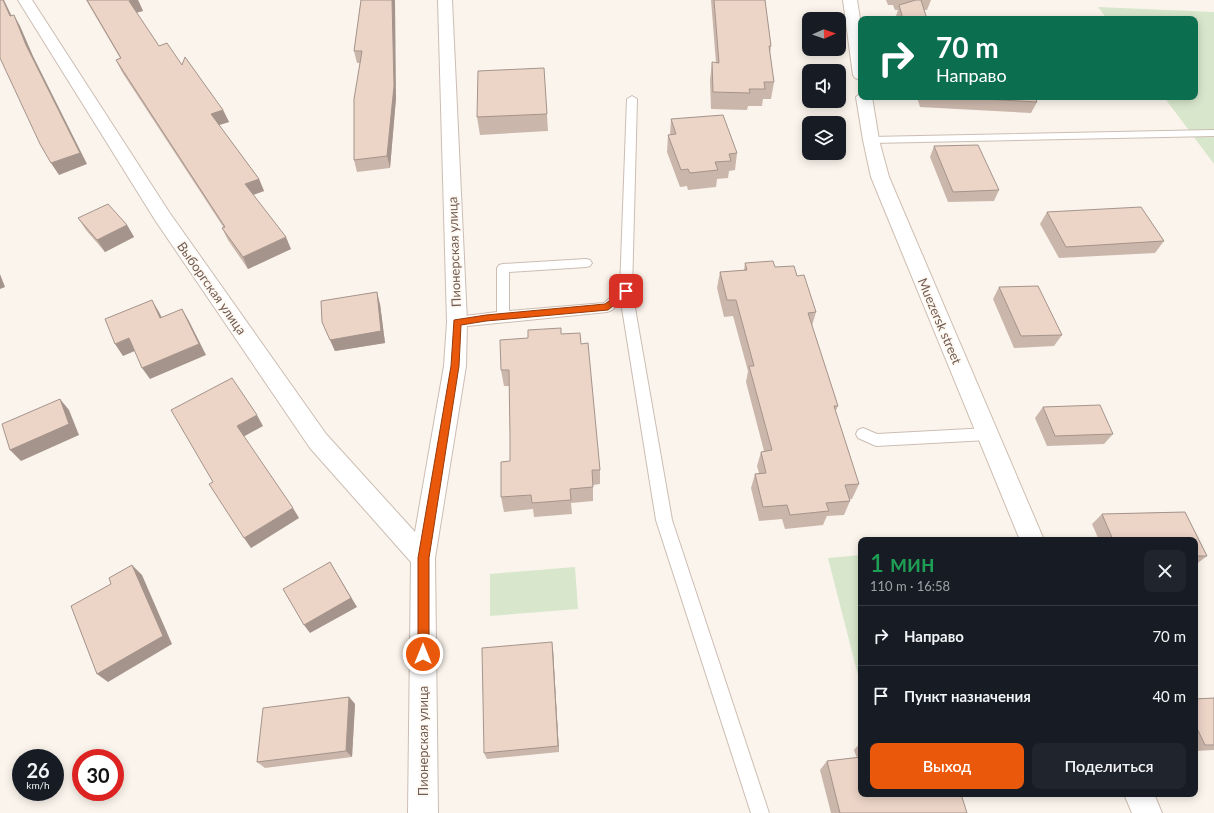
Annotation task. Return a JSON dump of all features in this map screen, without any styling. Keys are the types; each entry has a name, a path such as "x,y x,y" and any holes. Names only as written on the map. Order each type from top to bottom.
{"street":[{"name":"Выборгская улица","path":"25,0 162,216 318,441 424,558"},
{"name":"Пионерская улица","path":"423,813 424,558 455,366 456,322 445,0"},
{"path":"850,0 858,55"},
{"name":"Muezersk street","path":"864,100 871,140 880,177 1031,537"},
{"path":"1140,797 1147,813"}],"lane":[{"path":"632,99 626,291 664,520 760,813"},
{"path":"871,140 1214,133"},
{"path":"503,316 503,268 586,263"},
{"path":"456,322 503,316 608,307 626,291"},
{"path":"863,434 876,440 988,434"}],"green space":[{"path":"1098,7 1214,12 1214,164 1166,100 1198,100 1198,16 1105,16"},
{"path":"858,555 858,675 828,558"},
{"path":"575,567 578,609 490,616 490,574"}],"building":[{"path":"0,0 3,0 10,16 14,15 26,45 80,153 51,163 40,144 0,58"},
{"path":"87,0 133,0 129,1 159,46 167,43 182,65 185,57 223,110 211,114 259,179 245,184 286,237 243,257 222,228 225,227 116,60 121,58"},
{"path":"361,0 392,0 394,86 387,156 354,160 354,99 362,51 354,51"},
{"path":"714,0 765,0 774,82 764,82 765,89 749,89 750,93 713,92 712,62 719,63"},
{"path":"921,0 926,16 902,16 899,5"},
{"path":"544,68 547,114 477,117 478,71"},
{"path":"1001,100 1036,100 1037,102"},
{"path":"723,115 737,153 729,154 731,161 715,162 718,170 690,173 688,169 681,170 668,135 676,134 671,119"},
{"path":"978,145 999,190 953,192 934,146"},
{"path":"108,204 127,225 97,240 78,218"},
{"path":"1141,207 1164,241 1066,247 1047,212"},
{"path":"773,261 775,267 794,266 797,276 804,275 816,312 808,313 838,406 834,406 859,484 845,485 850,501 826,503 829,511 790,515 787,505 763,507 755,474 766,473 761,452 772,450 749,366 754,366 736,300 727,300 720,272 747,270 745,263"},
{"path":"1038,286 1062,335 1021,336 999,287"},
{"path":"377,292 381,331 330,340 322,322 321,301"},
{"path":"152,300 160,318 182,309 199,344 142,368 129,338 115,344 105,319"},
{"path":"561,328 561,334 580,333 581,344 588,343 600,470 592,470 593,487 570,489 571,500 532,503 531,495 501,497 501,462 510,461 510,437 509,370 501,370 500,340 528,338 528,330"},
{"path":"232,378 257,415 237,426 293,508 244,538 209,484 213,482 171,410"},
{"path":"60,399 69,424 10,450 2,424"},
{"path":"1100,405 1113,434 1055,436 1043,407"},
{"path":"1185,512 1198,537 1112,537 1102,514"},
{"path":"1198,538 1207,556 1198,556"},
{"path":"330,562 351,598 304,625 283,589"},
{"path":"132,565 163,636 97,674 71,606 111,584 109,578"},
{"path":"552,642 558,746 484,753 482,648"},
{"path":"349,697 346,751 257,762 263,708"},
{"path":"1214,698 1214,745 1205,745 1198,730 1198,699"},
{"path":"858,757 858,797 962,797 967,813 840,813 827,761"}],"route":[{"path":"423,654 424,558 455,366 456,322 608,307 626,291"}]}
